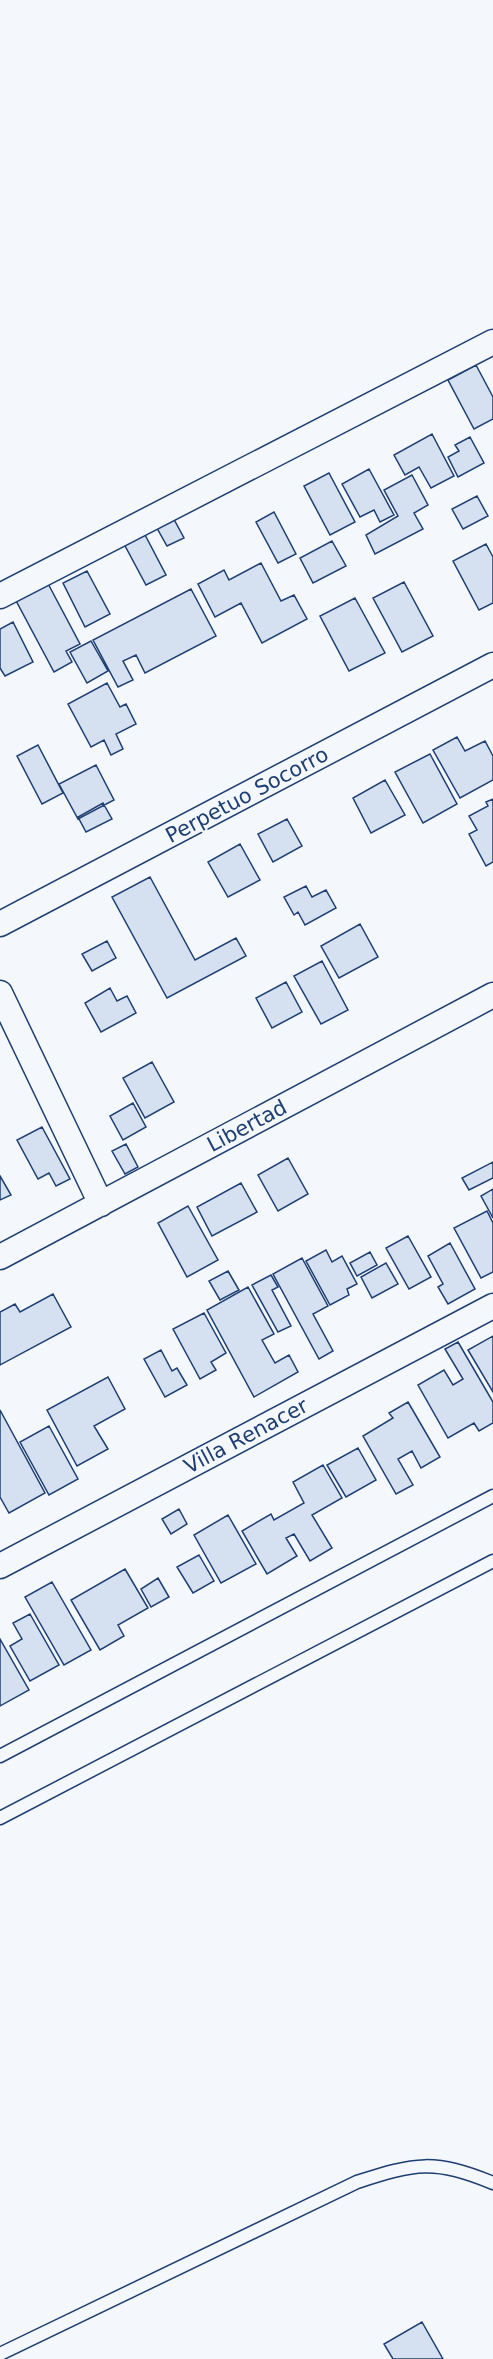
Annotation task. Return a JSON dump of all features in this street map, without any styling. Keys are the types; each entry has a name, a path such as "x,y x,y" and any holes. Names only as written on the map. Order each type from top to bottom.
{"street":[{"path":"0,596 493,342"},
{"name":"Perpetuo Socorro","path":"0,924 493,665"},
{"path":"0,993 101,1204"},
{"name":"Libertad","path":"0,1257 493,995"},
{"name":"Villa Renacer","path":"0,1566 493,1306"}],"lane":[{"path":"0,1756 493,1496"},
{"path":"0,1818 493,1561"},
{"path":"0,2354 357,2182 388,2172 424,2165 458,2169 493,2183"}],"building":[{"path":"476,365 493,397 493,419 474,429 448,380"},
{"path":"432,434 454,476 431,488 419,467 405,475 394,455"},
{"path":"470,437 484,463 458,477 448,457 459,451 455,445"},
{"path":"369,469 394,515 380,522 374,510 360,517 342,484"},
{"path":"329,473 355,522 330,535 304,486"},
{"path":"412,475 428,505 414,513 423,529 375,554 366,535 398,516 384,490"},
{"path":"477,496 488,516 463,529 452,509"},
{"path":"170,512 184,538 167,546 153,521"},
{"path":"274,512 296,554 278,563 256,522"},
{"path":"143,531 166,575 146,585 123,542"},
{"path":"332,541 346,566 313,583 300,558"},
{"path":"486,544 493,557 493,603 479,610 453,561"},
{"path":"261,563 281,601 294,595 307,619 262,643 241,603 215,617 198,584 224,570 229,580"},
{"path":"87,571 110,614 85,627 63,583"},
{"path":"45,578 80,644 66,651 72,662 54,672 13,595"},
{"path":"404,582 433,636 402,652 373,598"},
{"path":"191,589 216,636 145,673 136,655 123,661 133,680 118,687 93,640"},
{"path":"355,598 385,653 349,671 320,616"},
{"path":"13,622 33,662 5,676 0,668 0,629"},
{"path":"91,641 108,671 87,683 70,652"},
{"path":"107,683 120,707 126,704 136,724 116,734 123,749 111,755 104,740 91,747 68,704"},
{"path":"457,737 465,751 485,741 493,756 493,780 460,798 433,750"},
{"path":"38,745 63,793 42,804 17,756"},
{"path":"430,754 457,804 423,823 395,772"},
{"path":"96,765 114,800 78,819 59,784"},
{"path":"385,780 405,815 371,833 353,798"},
{"path":"493,799 493,862 486,866 469,834 477,830 469,816 488,806 486,802"},
{"path":"103,803 112,819 86,832 78,817"},
{"path":"287,819 302,846 273,862 258,834"},
{"path":"240,844 260,880 228,897 208,862"},
{"path":"150,877 195,960 236,938 246,956 167,998 112,897"},
{"path":"306,886 312,897 326,890 336,908 305,925 298,912 294,915 284,897"},
{"path":"360,924 378,957 339,978 321,946"},
{"path":"107,941 116,958 92,971 82,954"},
{"path":"322,961 348,1010 321,1024 294,976"},
{"path":"286,982 302,1012 272,1028 256,998"},
{"path":"110,988 117,1001 127,996 136,1013 101,1032 85,1003"},
{"path":"152,1062 174,1102 145,1118 123,1078"},
{"path":"133,1103 146,1127 123,1140 110,1116"},
{"path":"42,1127 70,1179 56,1186 49,1173 38,1179 17,1140"},
{"path":"126,1144 138,1167 125,1174 112,1151"},
{"path":"288,1158 308,1194 278,1211 258,1175"},
{"path":"493,1162 493,1178 469,1190 462,1178"},
{"path":"0,1176 11,1195 0,1200"},
{"path":"241,1183 257,1212 212,1236 197,1207"},
{"path":"493,1189 493,1218 481,1196"},
{"path":"188,1206 218,1260 187,1277 158,1223"},
{"path":"487,1211 493,1223 493,1272 481,1278 454,1228"},
{"path":"408,1236 431,1277 409,1289 386,1248"},
{"path":"450,1243 475,1289 448,1304 438,1287 443,1284 428,1256"},
{"path":"326,1250 332,1262 342,1256 357,1284 347,1289 349,1295 330,1305 306,1261"},
{"path":"370,1252 377,1265 357,1276 350,1263"},
{"path":"302,1258 328,1306 313,1314 333,1351 319,1359 273,1274"},
{"path":"386,1263 398,1284 372,1298 361,1277"},
{"path":"228,1271 239,1290 220,1300 209,1281"},
{"path":"271,1275 278,1287 272,1290 291,1326 278,1332 252,1285"},
{"path":"248,1287 274,1334 262,1340 275,1363 289,1355 298,1372 254,1397 207,1310"},
{"path":"53,1294 71,1327 0,1365 0,1312 15,1304 20,1312"},
{"path":"204,1313 226,1353 211,1362 216,1370 200,1379 173,1329"},
{"path":"493,1336 493,1392 468,1350"},
{"path":"458,1342 493,1402 493,1423 479,1431 474,1423 448,1438 418,1385 444,1370 453,1385 463,1379 445,1349"},
{"path":"161,1350 172,1371 177,1368 187,1385 165,1397 144,1359"},
{"path":"108,1377 125,1409 94,1426 108,1449 77,1466 47,1410"},
{"path":"408,1402 440,1457 421,1468 412,1451 398,1459 413,1485 396,1494 363,1436 393,1418 389,1413"},
{"path":"0,1410 45,1493 9,1513 0,1497"},
{"path":"49,1426 78,1479 49,1495 20,1442"},
{"path":"358,1448 376,1480 346,1497 327,1465"},
{"path":"323,1465 342,1498 312,1515 332,1548 310,1561 294,1534 286,1538 297,1556 267,1574 242,1531 271,1514 274,1520 304,1503 293,1482"},
{"path":"179,1509 187,1524 171,1534 162,1519"},
{"path":"228,1515 256,1564 221,1583 194,1535"},
{"path":"199,1555 214,1581 193,1593 177,1567"},
{"path":"125,1569 148,1608 118,1625 124,1636 100,1650 71,1600"},
{"path":"158,1578 169,1597 151,1607 141,1589"},
{"path":"52,1582 91,1650 64,1665 25,1597"},
{"path":"30,1614 59,1665 30,1681 10,1646 22,1639 13,1623"},
{"path":"0,1639 29,1690 0,1706"},
{"path":"422,2322 443,2359 393,2359 384,2344"}]}
